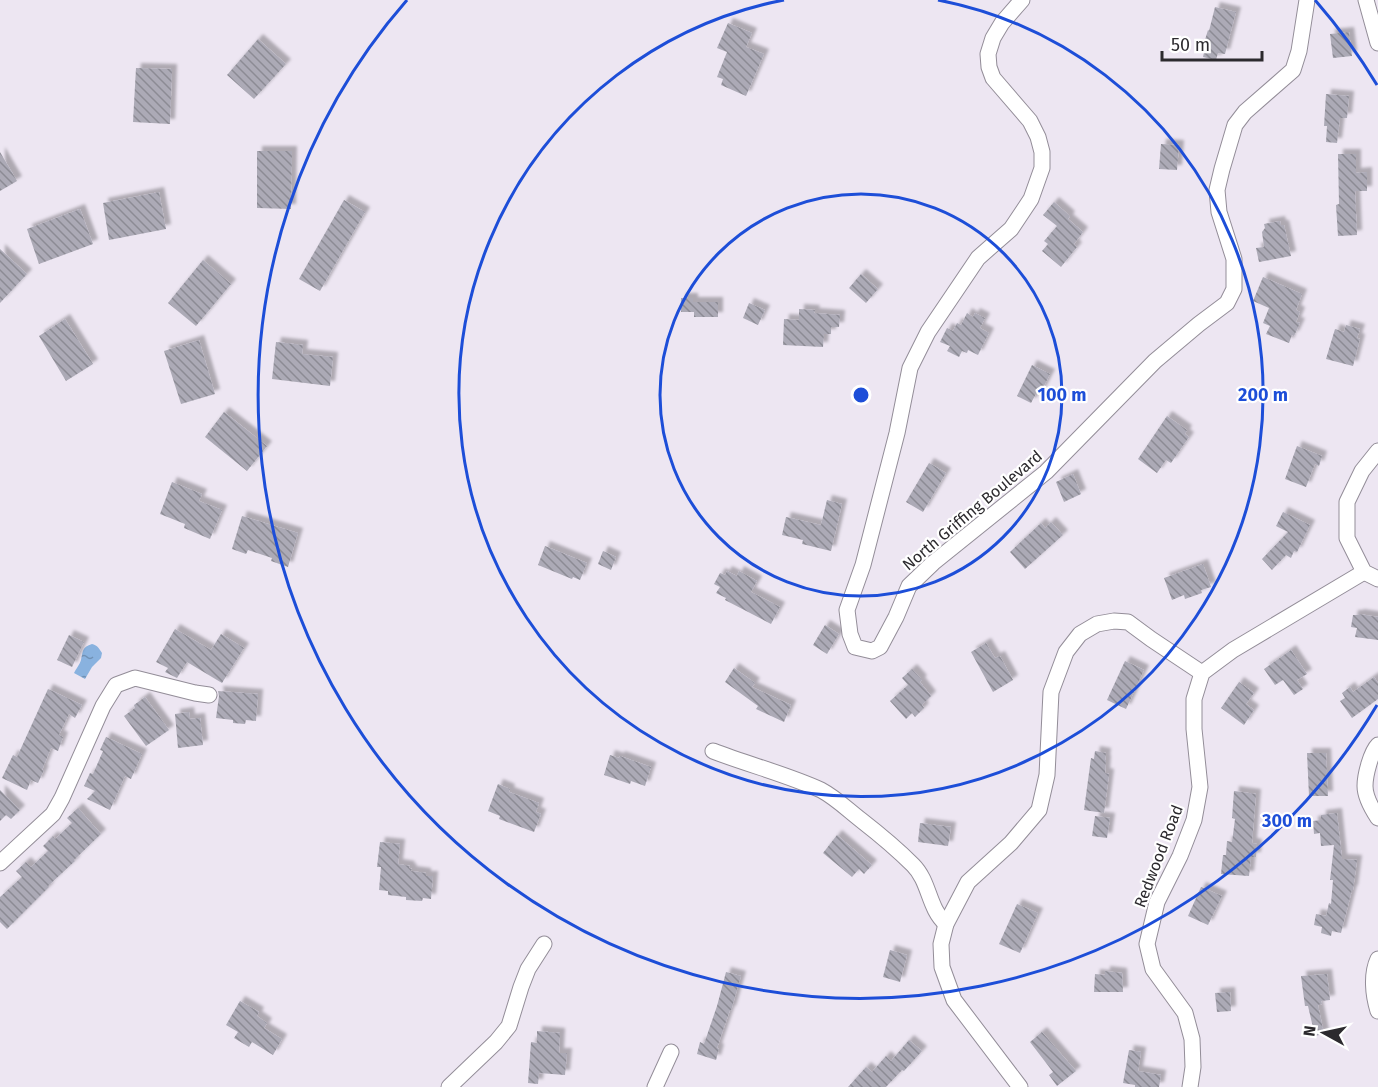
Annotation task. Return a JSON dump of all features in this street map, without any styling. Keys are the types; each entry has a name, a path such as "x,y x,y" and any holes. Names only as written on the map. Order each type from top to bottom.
{"street":[{"name":"North Griffing Boulevard","path":"1022,0 1002,23 993,38 988,54 989,67 993,78 1030,121 1042,152 1042,168 1031,199 1011,229 978,258 928,332 910,368 897,433 863,565 847,610 850,634 855,647 872,651 880,647 909,586 933,563 1046,472 1155,361 1227,303 1234,289 1234,259 1219,212 1217,190 1222,169 1235,125 1245,112 1293,70 1299,51 1307,0"},
{"path":"1366,0 1378,43"},
{"path":"1378,451 1362,471 1347,502 1347,538 1364,572 1378,579"},
{"path":"1020,1087 954,1000 942,967 941,944 946,924 968,882 1011,843 1039,810 1047,775 1051,692 1066,652 1080,634 1097,624 1114,621 1128,622 1202,673 1233,650 1364,572"},
{"name":"Redwood Road","path":"1190,1087 1193,1067 1192,1039 1185,1013 1153,969 1148,944 1157,902 1180,856 1194,820 1200,787 1194,729 1194,699 1202,673"},
{"path":"0,863 53,814 103,706 116,685 135,678 209,695"},
{"path":"1378,745 1370,761 1365,787 1371,808 1378,818"},
{"path":"713,751 822,791 841,803 916,868 924,881 938,917 946,924"},
{"path":"449,1087 496,1042 509,1026 528,969 544,944"},
{"path":"1378,959 1376,964 1378,1011"},
{"path":"655,1087 671,1052"}],"water":[{"path":"92,644 101,651 101,658 85,679 74,673 86,646"}],"building":[{"path":"1215,7 1236,12 1225,54 1218,53 1216,60 1203,57 1206,43 1204,43"},
{"path":"728,23 752,33 746,47 764,54 746,96 721,85 723,79 717,77 727,52 717,48"},
{"path":"1349,32 1352,56 1333,58 1330,34"},
{"path":"258,39 286,64 254,99 227,75"},
{"path":"136,68 172,69 170,124 133,122"},
{"path":"1326,94 1349,96 1347,118 1340,118 1337,143 1326,142 1327,126 1324,126"},
{"path":"1161,144 1179,145 1177,170 1159,169"},
{"path":"257,151 292,151 291,209 257,208"},
{"path":"0,152 17,181 0,191"},
{"path":"1338,154 1356,154 1356,173 1367,172 1367,191 1355,191 1357,235 1338,236 1336,205 1339,204"},
{"path":"159,192 166,229 109,240 103,203"},
{"path":"344,200 365,212 320,291 299,279"},
{"path":"1054,202 1083,232 1074,244 1077,247 1061,267 1042,251 1048,244 1044,241 1057,226 1043,215"},
{"path":"80,209 93,244 39,264 27,229"},
{"path":"1280,221 1281,225 1284,225 1291,256 1259,262 1256,248 1264,247 1262,232 1265,228 1264,224"},
{"path":"0,249 27,274 0,303"},
{"path":"203,260 231,284 196,326 168,303"},
{"path":"861,274 878,289 866,303 849,288"},
{"path":"1263,277 1302,294 1296,310 1300,312 1296,322 1300,323 1289,343 1266,334 1270,326 1263,323 1269,308 1253,301"},
{"path":"681,298 693,298 693,302 718,302 718,317 694,317 694,312 681,312"},
{"path":"749,303 765,310 758,325 743,318"},
{"path":"799,309 840,315 839,327 831,327 831,334 824,334 823,347 783,345 784,319 799,320"},
{"path":"967,313 973,317 975,313 985,318 980,328 989,333 978,355 968,350 967,353 962,351 959,357 947,351 950,346 940,342 947,328 953,331 957,323 961,325"},
{"path":"65,319 93,364 66,381 39,336"},
{"path":"1346,325 1360,329 1357,338 1360,339 1353,366 1326,359 1335,329 1344,332"},
{"path":"199,340 215,394 181,404 164,351"},
{"path":"276,342 303,345 302,354 333,357 330,386 272,379"},
{"path":"1032,365 1050,374 1041,392 1038,390 1031,403 1017,396"},
{"path":"224,412 267,446 247,471 205,437"},
{"path":"1167,416 1187,430 1185,434 1189,437 1171,463 1166,460 1157,473 1138,459"},
{"path":"1297,446 1322,456 1319,466 1315,464 1306,487 1285,479"},
{"path":"929,463 946,473 923,512 906,502"},
{"path":"1073,474 1081,494 1064,502 1056,482"},
{"path":"172,482 202,494 199,501 222,510 210,539 184,528 185,524 160,514"},
{"path":"827,500 842,504 831,551 802,544 803,540 782,535 786,517 821,525"},
{"path":"1283,512 1310,525 1297,552 1294,551 1291,558 1286,555 1272,570 1262,559 1288,532 1276,526"},
{"path":"242,516 298,533 288,567 271,561 272,558 248,550 246,554 232,549"},
{"path":"1051,522 1063,535 1025,569 1010,552 1041,523 1045,528"},
{"path":"545,546 587,563 580,580 538,565"},
{"path":"603,551 616,557 611,570 598,564"},
{"path":"1203,564 1211,587 1185,599 1184,595 1172,600 1164,578"},
{"path":"727,571 737,576 739,571 757,581 751,592 780,607 771,624 716,593 720,587 714,584 720,573 725,575"},
{"path":"1353,615 1378,617 1378,640 1355,637 1357,628 1351,627"},
{"path":"825,625 839,634 827,654 813,645"},
{"path":"175,629 211,650 221,634 244,648 222,683 187,662 177,678 165,672 168,668 156,662"},
{"path":"69,635 84,642 72,667 57,660"},
{"path":"986,643 995,658 1000,656 1013,680 993,692 971,652"},
{"path":"1291,650 1307,674 1297,680 1303,689 1294,695 1283,680 1275,685 1264,669"},
{"path":"1125,661 1144,670 1126,709 1107,700"},
{"path":"734,668 755,683 752,687 791,705 784,722 756,709 758,706 725,682"},
{"path":"912,669 922,680 920,682 931,696 915,717 912,713 906,719 890,701 908,685 902,678"},
{"path":"1374,677 1378,683 1378,699 1352,718 1340,701 1345,698 1342,693 1350,687 1353,692"},
{"path":"1239,682 1254,693 1246,704 1254,710 1244,725 1221,708"},
{"path":"48,689 82,705 75,718 69,714 59,735 63,737 58,751 51,748 38,783 31,780 27,790 2,778 13,755 17,757"},
{"path":"218,691 258,694 256,721 246,720 245,724 216,718"},
{"path":"145,697 169,730 146,746 124,716"},
{"path":"189,712 190,719 200,718 203,745 178,748 175,714"},
{"path":"106,737 142,754 131,779 125,776 110,810 87,799 95,791 84,786 90,773 93,774 103,751 100,750"},
{"path":"1095,751 1106,753 1105,773 1109,774 1104,813 1084,810 1091,758 1094,759"},
{"path":"1307,753 1326,753 1328,796 1309,796"},
{"path":"610,755 619,758 620,756 651,767 645,786 631,781 630,784 604,775"},
{"path":"498,784 510,789 509,792 539,803 536,812 541,814 534,832 499,819 500,816 488,811"},
{"path":"0,790 20,810 11,819 6,815 0,821"},
{"path":"1234,791 1256,794 1252,843 1257,844 1256,857 1251,857 1249,876 1221,874 1227,841 1232,842 1235,819 1232,818"},
{"path":"78,808 101,834 7,929 0,922 0,897 22,877 16,871 26,862 31,867 48,851 43,846 53,836 55,839 72,823 67,818"},
{"path":"1337,813 1342,859 1357,860 1353,890 1341,933 1332,931 1331,936 1321,933 1322,927 1314,925 1316,914 1326,916 1329,903 1331,904 1333,880 1330,880 1334,845 1321,846 1320,833 1314,834 1313,821 1321,820 1321,815"},
{"path":"1095,816 1110,818 1107,838 1092,836"},
{"path":"920,823 951,827 948,846 918,842"},
{"path":"837,835 872,865 864,874 859,869 852,877 823,853"},
{"path":"380,842 400,844 398,864 410,866 411,871 433,876 431,899 406,900 406,897 388,895 388,891 379,890 381,867 377,867"},
{"path":"1201,887 1222,896 1208,925 1188,916"},
{"path":"1017,904 1038,913 1020,953 999,944"},
{"path":"890,950 907,955 900,982 883,977"},
{"path":"1105,971 1122,973 1123,992 1094,992 1095,974 1105,975"},
{"path":"726,972 741,976 717,1048 719,1049 716,1060 697,1054 700,1042 704,1044"},
{"path":"1327,974 1330,1000 1321,1001 1322,1004 1318,1005 1324,1034 1315,1036 1308,1006 1305,1006 1301,976"},
{"path":"1230,992 1231,1011 1217,1012 1215,993"},
{"path":"240,1001 259,1012 257,1016 267,1023 264,1028 282,1039 273,1055 252,1042 249,1047 234,1038 238,1032 226,1025"},
{"path":"537,1031 560,1033 559,1053 567,1053 565,1075 539,1073 538,1084 528,1083 531,1042 537,1043"},
{"path":"1042,1032 1076,1071 1057,1086 1049,1075 1053,1072 1030,1042"},
{"path":"909,1040 922,1051 886,1087 848,1087 866,1067 872,1072 886,1056 891,1061"},
{"path":"1129,1050 1141,1052 1138,1071 1161,1075 1159,1087 1135,1087 1135,1085 1123,1083"}]}
